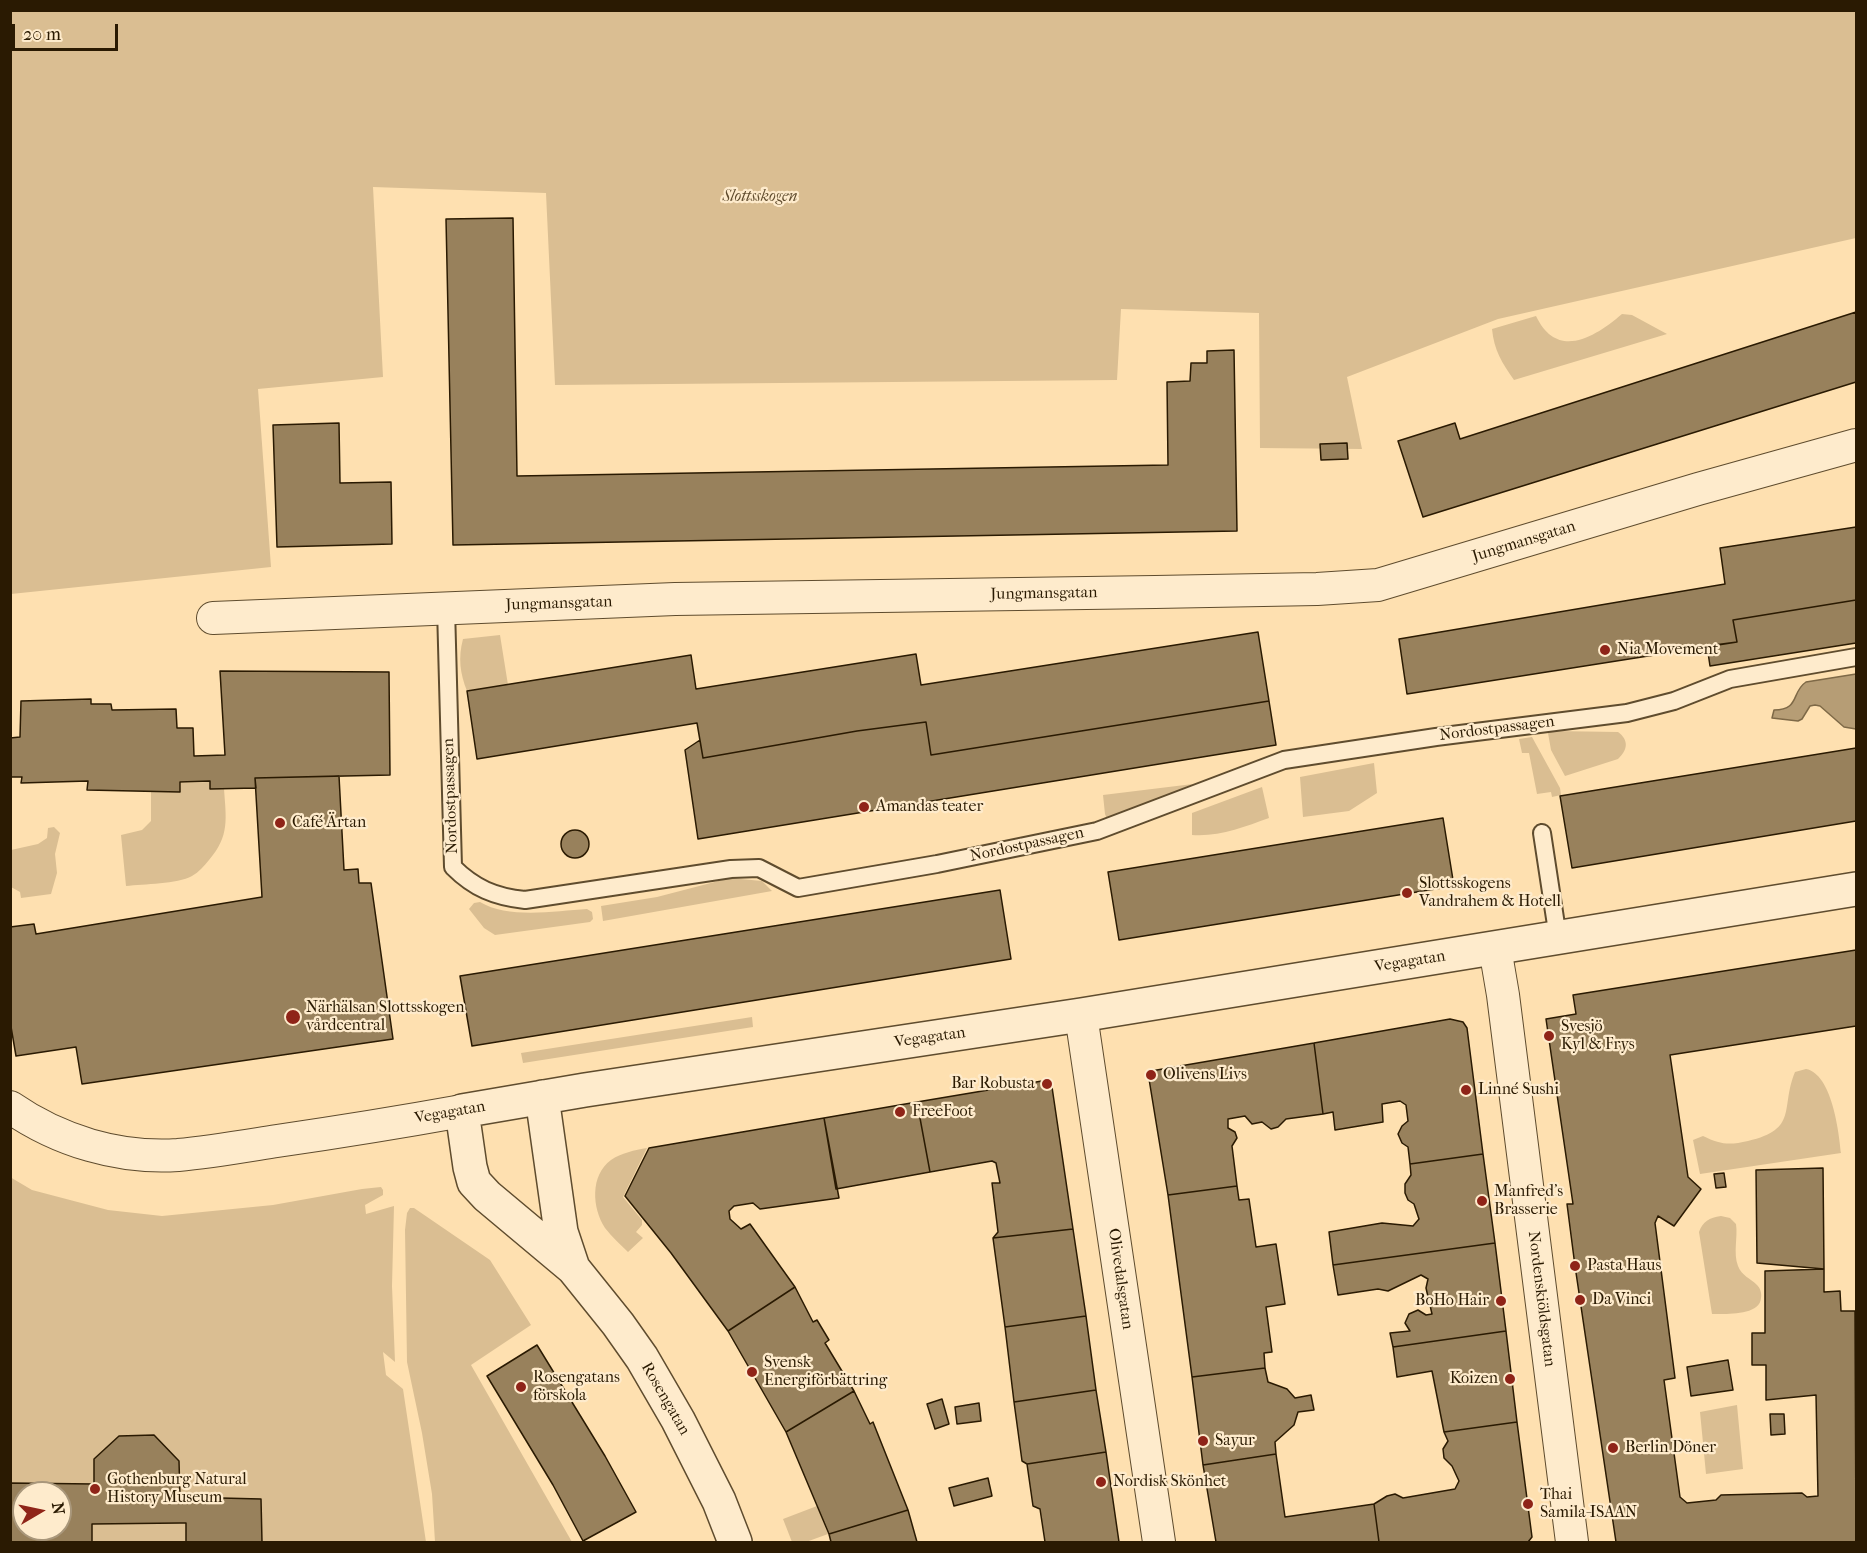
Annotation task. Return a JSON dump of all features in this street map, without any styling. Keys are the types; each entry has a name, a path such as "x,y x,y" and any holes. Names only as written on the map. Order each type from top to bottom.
{"street":[{"name":"Jungmansgatan","path":"213,618 675,599 1155,592 1378,585 1698,489 1857,445"},
{"name":"Vegagatan","path":"10,1107 43,1128 86,1145 130,1154 177,1155 374,1127 542,1097 1081,1015 1857,889"},
{"name":"Nordenskiöldsgatan","path":"1495,948 1572,1542"},
{"name":"Olivedalsgatan","path":"1081,1015 1159,1542"},
{"name":"Rosengatan","path":"542,1097 561,1232 573,1268"},
{"name":"Rosengatan","path":"462,1111 474,1182 487,1196 573,1268 618,1324 642,1358 678,1419 719,1501 735,1542"}],"lane":[{"name":"Nordostpassagen","path":"446,608 453,867 469,882 507,898 525,900 731,869 759,868 798,888 937,864 1097,831 1284,760 1437,736 1627,713 1674,701 1730,679 1857,657"},
{"path":"1542,833 1558,938"}],"green space":[{"name":"Slottsskogen","path":"11,11 1856,11 1856,238 1498,319 1347,377 1362,449 1260,448 1259,313 1121,309 1117,380 555,385 546,193 373,187 383,377 258,389 271,567 11,594"},
{"path":"1622,314 1632,315 1667,334 1514,380 1499,356 1493,337 1492,329 1536,316 1545,330 1554,338 1565,341 1576,340 1600,331"},
{"path":"500,635 508,685 467,691 460,665 463,639"},
{"path":"1554,731 1618,732 1624,738 1626,745 1618,759 1565,776 1551,750 1548,733"},
{"path":"1532,737 1560,788 1561,795 1552,797 1551,792 1537,794 1529,753 1522,753 1519,739"},
{"path":"1374,763 1377,793 1349,811 1303,817 1300,777"},
{"path":"210,782 210,789 224,789 226,818 224,835 209,860 197,873 186,879 126,886 121,835 142,830 151,821 151,792 180,792 181,783"},
{"path":"1193,784 1113,819 1107,819 1105,814 1103,795"},
{"path":"1262,787 1269,818 1222,833 1192,835 1192,813"},
{"path":"54,827 60,833 55,854 57,873 51,894 21,898 20,892 11,887 11,850 38,844 47,838 48,828"},
{"path":"730,878 762,881 772,891 603,921 601,906 657,897"},
{"path":"480,902 504,911 518,912 587,909 592,912 593,919 590,922 495,935 484,928 469,909 474,903"},
{"path":"752,1017 753,1027 523,1063 521,1053"},
{"path":"1806,1069 1815,1073 1828,1092 1836,1119 1841,1153 1700,1174 1693,1140 1703,1136 1720,1143 1736,1143 1764,1136 1775,1130 1785,1116 1795,1072"},
{"path":"647,1148 623,1197 642,1220 642,1225 636,1232 643,1238 628,1252 605,1228 601,1220 596,1202 596,1183 604,1166 611,1160"},
{"path":"10,1177 32,1190 108,1210 162,1216 273,1205 381,1187 383,1195 365,1205 366,1214 394,1206 392,1286 395,1362 383,1352 386,1375 403,1389 426,1542 11,1542"},
{"path":"410,1208 414,1208 490,1260 531,1325 471,1365 572,1542 435,1542 432,1494 407,1362 405,1230 407,1213"},
{"path":"1721,1216 1730,1218 1736,1224 1738,1266 1760,1291 1759,1304 1741,1313 1712,1314 1699,1232 1707,1221"},
{"path":"1737,1405 1743,1469 1706,1474 1700,1412"},
{"path":"817,1506 828,1534 806,1542 792,1542 783,1519"}],"shaded area":[{"path":"1856,674 1856,729 1844,727 1820,706 1815,705 1810,706 1802,719 1798,721 1772,718 1774,710 1792,704 1801,686 1806,682"}],"building":[{"path":"513,218 517,476 1168,465 1167,382 1190,381 1191,363 1207,363 1207,351 1234,350 1237,531 453,545 446,219"},
{"path":"1856,312 1856,382 1423,517 1398,441 1455,423 1460,439"},
{"path":"339,423 340,483 391,482 392,544 277,547 273,425"},
{"path":"1347,443 1348,459 1321,460 1320,444"},
{"path":"1856,527 1856,600 1733,620 1737,642 1407,694 1399,639 1725,584 1720,548"},
{"path":"1856,600 1856,643 1710,666 1707,646 1737,642 1733,620"},
{"path":"1258,632 1269,701 931,755 926,722 857,731 703,758 697,723 477,759 467,691 691,655 696,689 916,654 921,685"},
{"path":"220,671 389,672 390,775 255,778 256,788 210,789 210,781 180,782 180,792 87,790 88,781 21,783 22,777 10,777 10,738 20,737 21,701 91,699 91,704 111,704 112,710 176,709 177,728 193,728 194,756 225,755"},
{"path":"1269,701 1276,745 698,839 685,750 700,740 703,758 857,731 926,722 931,755"},
{"path":"1856,748 1856,821 1572,868 1560,796"},
{"path":"339,776 344,870 358,869 359,883 371,883 393,1039 82,1084 76,1047 16,1056 10,1021 10,927 34,924 36,934 262,897 255,778"},
{"path":"1443,818 1454,886 1119,940 1108,872"},
{"path":"575,830 585,834 589,844 585,854 575,858 565,854 561,844 565,834"},
{"path":"1000,890 1011,959 472,1046 460,976"},
{"path":"1856,950 1856,1026 1670,1055 1688,1177 1701,1189 1674,1226 1658,1216 1655,1223 1675,1378 1664,1380 1680,1497 1687,1503 1716,1500 1721,1495 1802,1493 1807,1497 1818,1496 1816,1395 1766,1400 1766,1365 1752,1365 1752,1333 1765,1333 1765,1271 1824,1269 1824,1292 1840,1291 1841,1311 1855,1311 1856,1542 1616,1542 1575,1266 1567,1204 1573,1204 1546,1019 1576,1014 1573,995"},
{"path":"1450,1019 1463,1022 1467,1028 1483,1154 1410,1164 1408,1147 1402,1143 1398,1134 1408,1121 1406,1105 1400,1101 1382,1104 1383,1122 1335,1130 1333,1112 1323,1114 1314,1043"},
{"path":"1314,1043 1323,1114 1286,1119 1278,1127 1271,1129 1262,1122 1252,1124 1245,1116 1228,1119 1228,1128 1235,1132 1237,1138 1232,1146 1237,1186 1168,1195 1149,1079 1151,1071"},
{"path":"1042,1081 1052,1087 1073,1229 993,1238 998,1232 992,1183 1000,1183 996,1163 992,1161 930,1172 917,1102"},
{"path":"917,1102 930,1172 836,1189 824,1118"},
{"path":"824,1118 839,1198 760,1209 753,1203 734,1206 729,1211 730,1219 741,1229 750,1224 795,1287 728,1331 671,1253 625,1196 649,1148"},
{"path":"1483,1154 1495,1243 1333,1265 1329,1232 1382,1223 1413,1226 1419,1219 1414,1204 1408,1200 1405,1193 1405,1184 1411,1175 1410,1164"},
{"path":"1823,1168 1824,1269 1757,1263 1756,1170"},
{"path":"1724,1173 1726,1187 1716,1188 1714,1174"},
{"path":"1237,1186 1239,1200 1249,1199 1256,1247 1276,1244 1285,1304 1266,1307 1272,1352 1264,1353 1265,1368 1192,1377 1168,1195"},
{"path":"1073,1229 1086,1316 1005,1327 993,1238"},
{"path":"1495,1243 1506,1331 1393,1347 1390,1333 1410,1331 1405,1323 1409,1314 1418,1310 1426,1315 1432,1314 1426,1288 1428,1279 1421,1275 1388,1291 1378,1289 1338,1295 1333,1265"},
{"path":"795,1287 813,1322 817,1320 829,1340 825,1343 854,1391 786,1432 728,1331"},
{"path":"1086,1316 1096,1390 1014,1402 1005,1327"},
{"path":"1506,1331 1517,1422 1444,1432 1432,1371 1397,1377 1393,1347"},
{"path":"537,1345 605,1456 636,1512 583,1541 553,1485 487,1376"},
{"path":"1728,1360 1733,1390 1691,1396 1687,1367"},
{"path":"1265,1368 1268,1382 1287,1389 1295,1398 1311,1395 1314,1410 1298,1412 1294,1425 1275,1442 1276,1454 1203,1465 1192,1377"},
{"path":"1096,1390 1106,1452 1027,1464 1022,1461 1014,1402"},
{"path":"854,1391 870,1424 873,1422 908,1510 829,1534 786,1432"},
{"path":"942,1399 949,1424 935,1429 927,1404"},
{"path":"979,1403 981,1421 957,1424 955,1407"},
{"path":"1770,1414 1784,1414 1785,1434 1771,1435"},
{"path":"1517,1422 1532,1537 1528,1542 1379,1542 1374,1504 1395,1494 1403,1498 1455,1489 1459,1481 1452,1466 1444,1458 1443,1449 1448,1441 1444,1432"},
{"name":"Gothenburg Natural History Museum","path":"154,1435 179,1461 180,1497 261,1499 262,1542 186,1542 186,1523 180,1523 92,1524 92,1542 10,1542 10,1483 12,1483 12,1541 72,1541 72,1484 94,1484 94,1459 119,1436"},
{"path":"1106,1452 1119,1542 1045,1542 1040,1509 1033,1506 1027,1464"},
{"path":"1276,1454 1285,1517 1374,1504 1379,1542 1216,1542 1203,1465"},
{"path":"988,1478 992,1496 954,1506 949,1488"},
{"path":"908,1510 917,1542 831,1542 829,1534"}],"place":[{"name":"Nia Movement","path":"1605,650"},
{"name":"Amandas teater","path":"864,807"},
{"name":"Café Ärtan","path":"280,823"},
{"name":"Slottsskogens Vandrahem & Hotell","path":"1407,893"},
{"name":"Närhälsan Slottsskogen vårdcentral","path":"293,1017"},
{"name":"Svesjö Kyl & Frys","path":"1549,1036"},
{"name":"Olivens Livs","path":"1151,1075"},
{"name":"Bar Robusta","path":"1047,1084"},
{"name":"Linné Sushi","path":"1466,1090"},
{"name":"FreeFoot","path":"900,1112"},
{"name":"Manfred's Brasserie","path":"1482,1201"},
{"name":"Pasta Haus","path":"1575,1266"},
{"name":"Da Vinci","path":"1580,1300"},
{"name":"BoHo Hair","path":"1501,1301"},
{"name":"Svensk Energiförbättring","path":"752,1372"},
{"name":"Koizen","path":"1510,1379"},
{"name":"Rosengatans förskola","path":"521,1387"},
{"name":"Sayur","path":"1203,1441"},
{"name":"Berlin Döner","path":"1613,1448"},
{"name":"Nordisk Skönhet","path":"1101,1482"},
{"name":"Gothenburg Natural History Museum","path":"95,1489"},
{"name":"Thai Samila-ISAAN","path":"1528,1504"}]}
